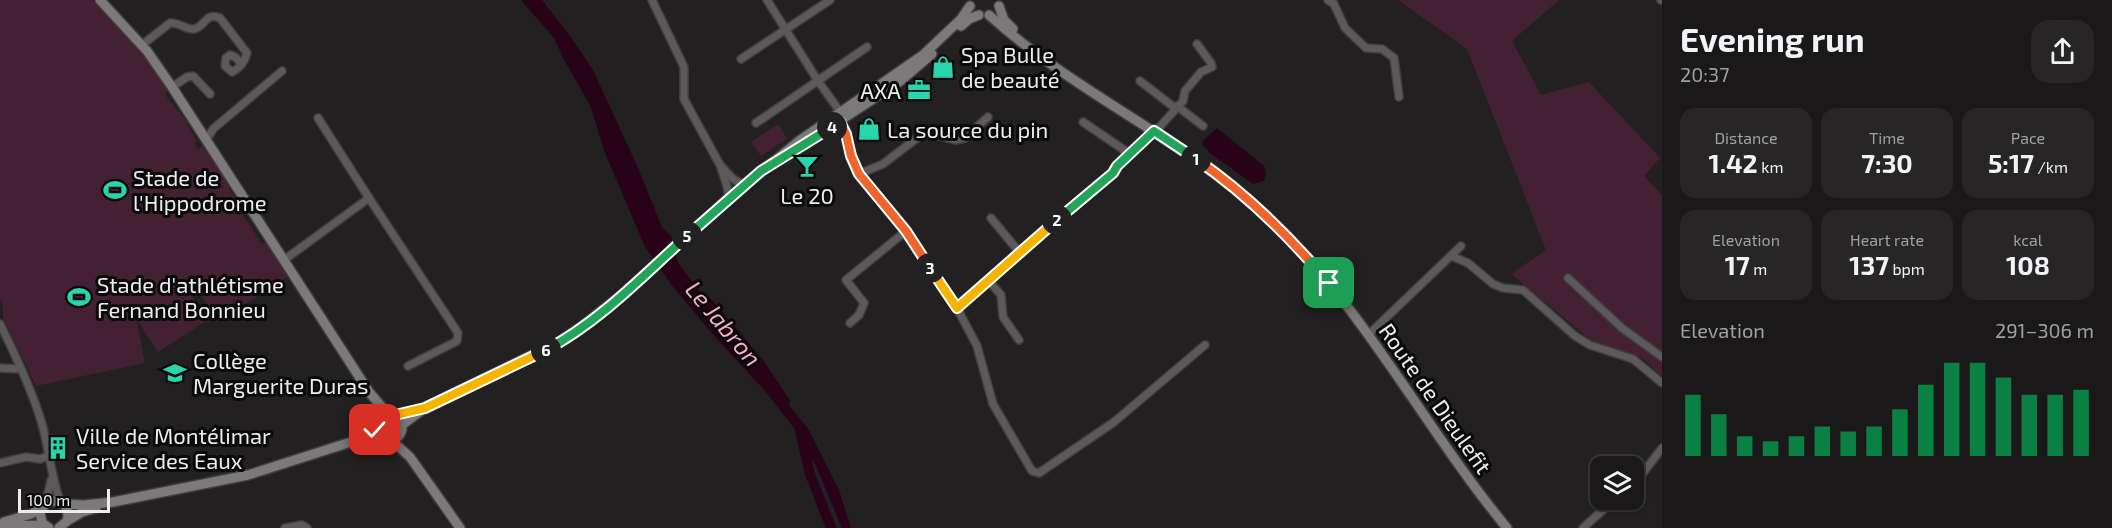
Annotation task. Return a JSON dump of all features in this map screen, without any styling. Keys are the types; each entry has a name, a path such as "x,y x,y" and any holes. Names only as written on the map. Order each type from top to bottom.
{"main road":[{"path":"100,0 142,45 172,87 369,392 391,414 401,430 410,457"},
{"path":"841,117 865,96 923,55 961,19 969,3"},
{"name":"Route de Dieulefit","path":"969,3 974,12 984,15 1226,181 1273,222 1329,283 1461,469 1508,528"},
{"path":"351,442 376,422 391,414 425,408 567,338 644,276 713,212 798,141 899,82 969,19 995,12 1000,3"},
{"name":"Route de Dieulefit","path":"1000,3 1004,20 1010,27 1115,106"},
{"path":"369,392 376,422 375,430 379,437"},
{"path":"391,440 425,408"},
{"path":"0,525 32,514 50,501 84,505 113,502 248,475 351,442 379,437 391,440 410,457 460,528"},
{"path":"62,502 68,512 63,525"},
{"path":"63,525 82,512 113,502"},
{"path":"44,505 40,519 48,527"},
{"path":"0,525 48,527"}],"street":[{"path":"652,0 684,67 684,99 720,165 729,198"},
{"path":"767,0 841,117 851,156 859,174 906,231 957,308 977,346 993,404 1032,471 1039,473 1113,422 1205,345"},
{"path":"741,59 830,0"},
{"path":"1328,0 1334,4 1345,28 1366,48 1382,50 1394,58 1399,97"},
{"path":"142,45 170,23 190,29 196,28 214,16 220,18 247,53 245,61 241,63"},
{"path":"957,308 1113,173 1114,169 1183,101 1185,91 1201,72 1212,67 1197,44"},
{"path":"756,123 867,47"},
{"path":"207,139 213,129 282,71"},
{"path":"172,87 187,77 193,76 210,94"},
{"path":"1140,81 1203,126"},
{"path":"859,174 883,164 921,135 932,134 955,140 965,138 988,117"},
{"path":"318,118 458,333 457,341 408,366"},
{"path":"1083,122 1130,154"},
{"path":"720,165 733,179 744,185"},
{"path":"284,260 369,198"},
{"path":"991,218 1020,253"},
{"path":"850,323 859,315 864,303 846,280 906,231"},
{"path":"1368,335 1461,246"},
{"path":"1451,256 1468,263 1493,284 1503,288 1523,290 1575,336 1590,345 1633,359 1662,383"},
{"path":"1568,278 1622,328 1662,357"},
{"path":"989,281 1001,296 1004,317 1019,340"},
{"path":"0,324 21,369 42,424 52,478 62,502"},
{"path":"0,368 21,369"},
{"path":"1644,472 1662,448"},
{"path":"0,463 26,457 40,459 48,456"},
{"path":"44,505 52,478"},
{"path":"1583,528 1603,510"},
{"path":"285,528 302,525 307,528"}],"shaded area":[{"name":"Stade de l'Hippodrome","path":"0,0 92,0 141,52 168,92 165,94 170,102 188,123 197,141 195,143 198,149 204,145 244,211 242,213 262,244 266,242 288,277 218,321 192,282 186,286 208,320 158,352 136,318 145,363 36,386 3,318 3,304 0,298"},
{"path":"521,0 542,0 593,70 662,227 671,236 678,263 809,430 839,490 851,528 842,528 816,466 797,432 766,392 673,287 645,247 605,153 590,105 554,38"},
{"path":"1398,0 1559,0 1512,41 1541,95 1589,82 1660,158 1644,176 1662,195 1662,376 1642,358 1591,340 1511,274 1546,250 1467,49"},
{"path":"778,124 787,139 761,156 751,142"},
{"path":"1217,128 1264,166 1266,173 1264,181 1253,184 1203,148 1203,141"}],"waterway":[{"name":"Le Jabron","path":"708,303 759,363 785,402"},
{"name":"Le Jabron","path":"800,431 810,474 831,528"}],"place":[{"name":"Spa Bulle de beauté","path":"943,67"},
{"name":"AXA","path":"919,90"},
{"name":"La source du pin","path":"869,129"},
{"name":"Le 20","path":"807,166"},
{"name":"Stade de l'Hippodrome","path":"115,190"},
{"name":"Stade d'athlétisme Fernand Bonnieu","path":"79,297"},
{"name":"Collège Marguerite Duras","path":"175,373"},
{"name":"Ville de Montélimar Service des Eaux","path":"58,448"}],"route":[{"path":"375,430 374,425 377,419 383,414 395,415 425,408 567,338 622,295 761,171 840,122 859,174 906,231 957,308 1113,173 1114,169 1154,131 1236,189 1302,251 1329,283"}]}
